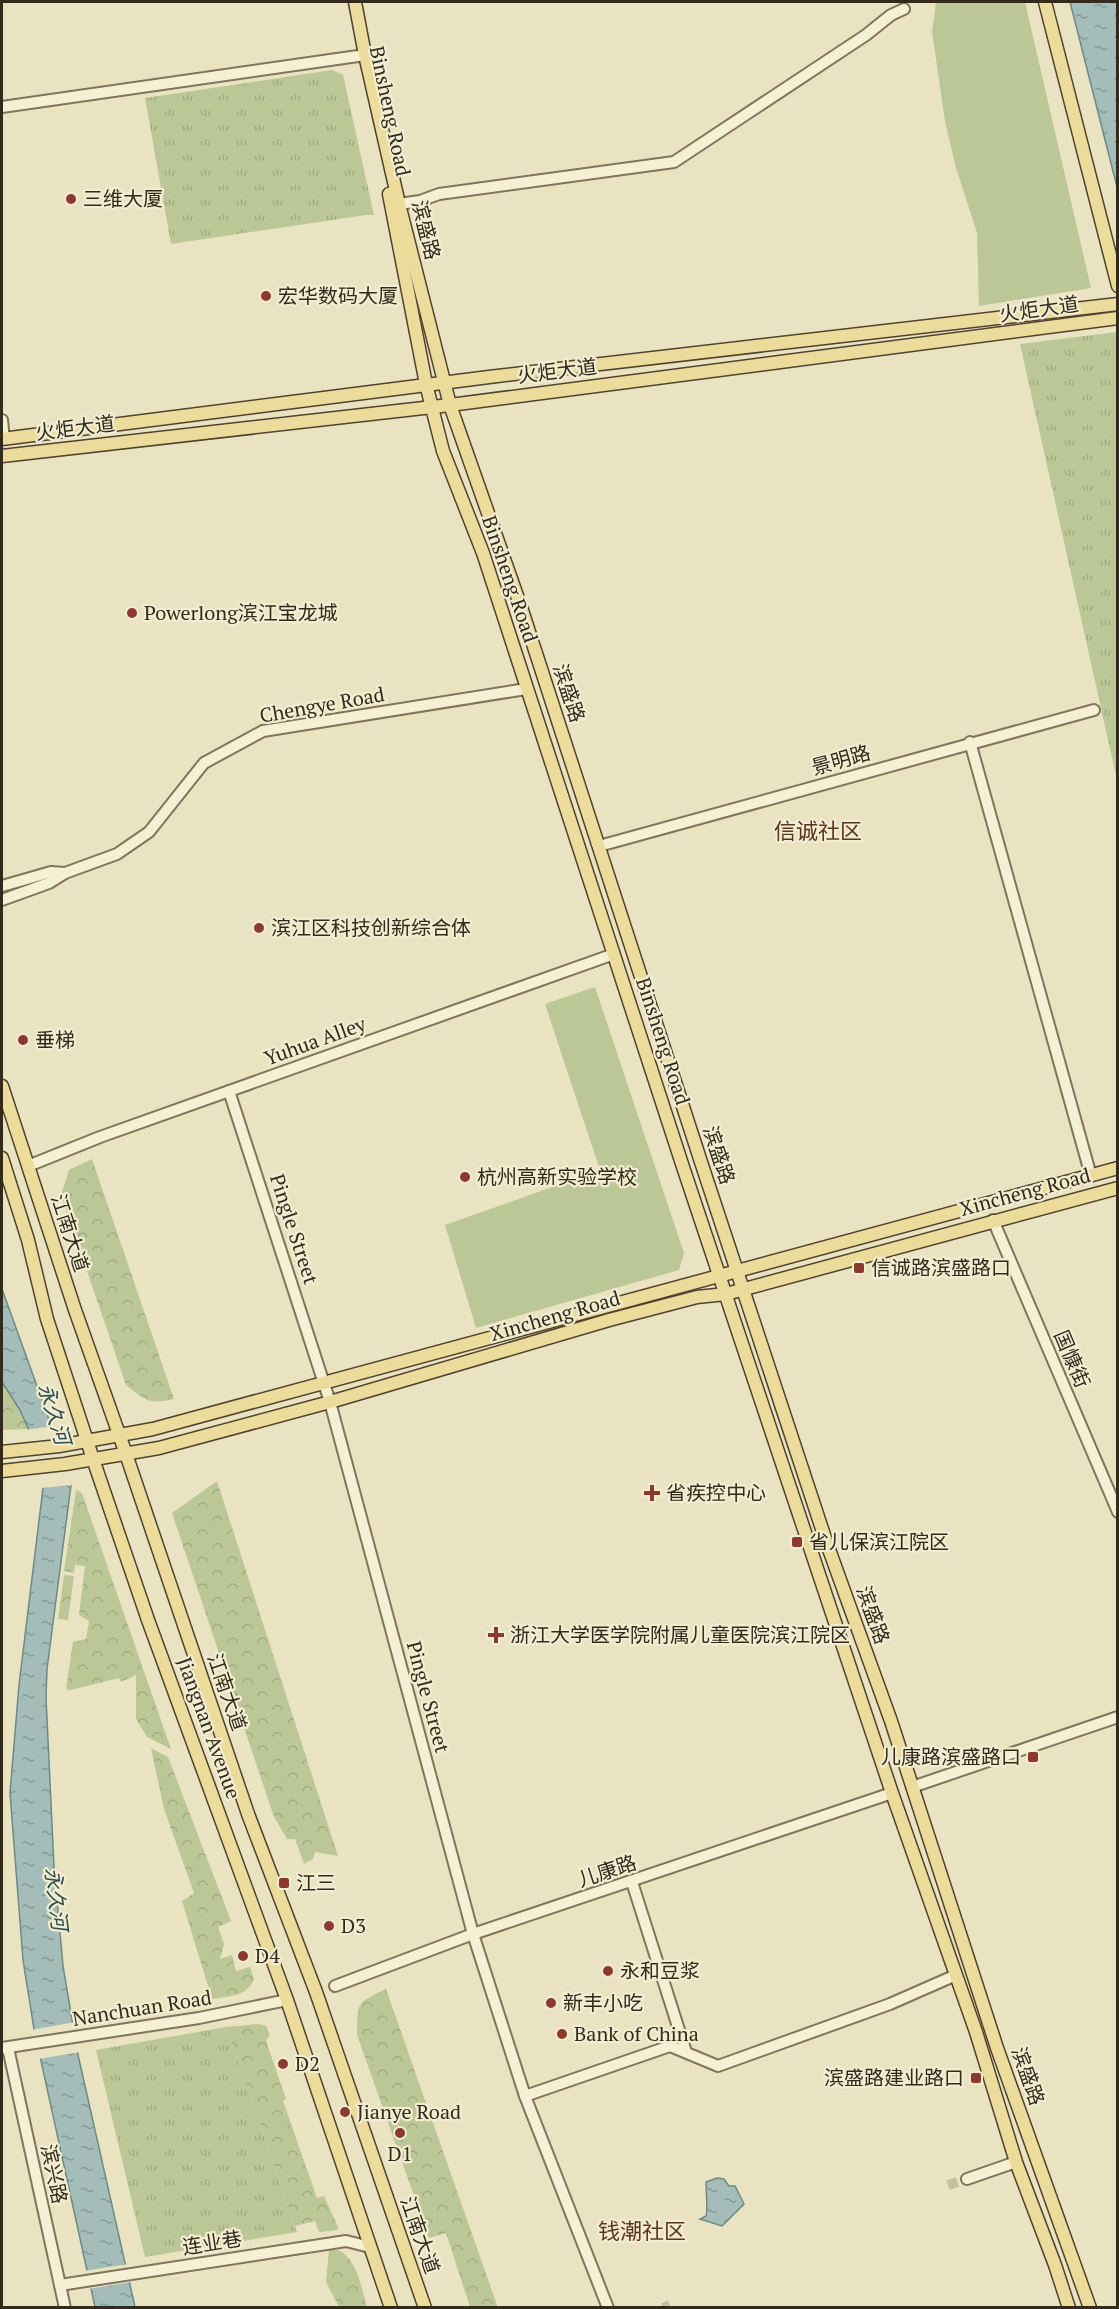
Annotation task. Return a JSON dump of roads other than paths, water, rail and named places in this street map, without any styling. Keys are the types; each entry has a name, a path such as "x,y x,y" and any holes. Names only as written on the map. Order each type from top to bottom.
{"main road":[{"name":"Binsheng Road","path":"349,2 426,384 443,451 483,553 726,1294"},
{"name":"滨盛路","path":"356,2 361,56 450,405 521,607 826,1541 912,1787 997,2048 1090,2307"},
{"path":"1045,2 1118,286"},
{"name":"火炬大道","path":"3,439 426,384 1118,304"},
{"name":"火炬大道","path":"2,456 450,405 1118,318"},
{"name":"江南大道","path":"2,1086 75,1310 248,1814 316,1992 425,2307"},
{"name":"Jiangnan Avenue","path":"2,1158 28,1240 46,1319 93,1459 148,1620 287,2000 391,2307"},
{"name":"Xincheng Road","path":"2,1452 59,1446 153,1429 1118,1168"},
{"name":"Xincheng Road","path":"2,1471 65,1464 159,1448 330,1402 609,1320 697,1297 726,1294 1118,1188"},
{"name":"滨盛路","path":"726,1294 892,1793 976,2032 1016,2162 1069,2307"},
{"path":"1034,2211 1052,2205"}],"street":[{"path":"399,204 420,201 439,194 674,162 867,35 891,15 904,9"},
{"path":"2,108 361,56"},
{"path":"2,420 3,439"},
{"name":"Chengye Road","path":"2,900 117,854 149,832 204,763 264,731 526,688"},
{"name":"景明路","path":"599,846 970,742 1094,710"},
{"path":"970,742 1090,1176"},
{"name":"Chengye Road","path":"2,886 51,872 65,873"},
{"name":"Yuhua Alley","path":"28,1166 100,1137 614,954"},
{"name":"Pingle Street","path":"229,1091 324,1381 473,1934 525,2096 608,2307"},
{"name":"国慷街","path":"993,1220 1118,1512"},
{"path":"912,1787 1118,1717"},
{"name":"儿康路","path":"335,1986 473,1934 892,1793"},
{"path":"632,1882 686,2052"},
{"path":"525,2096 670,2046 718,2066 890,2004 956,1975"},
{"name":"Nanchuan Road","path":"5,2048 199,2018 287,2000"},
{"name":"滨兴路","path":"5,2048 65,2307"},
{"path":"967,2179 1016,2162"},
{"name":"连业巷","path":"60,2285 346,2241 369,2247"}],"water":[{"path":"1070,2 1117,2 1117,187"},
{"name":"永久河","path":"2,1289 71,1485 47,1669 46,1697 54,1867 63,1966 78,2055 135,2307 95,2307 34,2029 23,1960 10,1793 19,1685 43,1488 28,1428 20,1410 2,1382"},
{"path":"717,2178 724,2179 729,2186 735,2186 744,2204 722,2226 700,2219 707,2213 706,2182"}],"tunnel":[{"path":"948,2185 967,2179"},
{"path":"663,2308 670,2305"}],"place":[{"name":"三维大厦","path":"71,199"},
{"name":"宏华数码大厦","path":"266,296"},
{"name":"Powerlong滨江宝龙城","path":"132,613"},
{"name":"滨江区科技创新综合体","path":"259,928"},
{"name":"垂梯","path":"23,1040"},
{"name":"杭州高新实验学校","path":"465,1177"},
{"name":"信诚路滨盛路口","path":"859,1268"},
{"name":"省疾控中心","path":"652,1493"},
{"name":"省儿保滨江院区","path":"797,1542"},
{"name":"浙江大学医学院附属儿童医院滨江院区","path":"496,1635"},
{"name":"儿康路滨盛路口","path":"1033,1757"},
{"name":"江三","path":"284,1883"},
{"name":"D3","path":"329,1926"},
{"name":"D4","path":"243,1956"},
{"name":"永和豆浆","path":"608,1971"},
{"name":"新丰小吃","path":"551,2003"},
{"name":"Bank of China","path":"562,2034"},
{"name":"D2","path":"283,2064"},
{"name":"滨盛路建业路口","path":"976,2078"},
{"name":"Jianye Road","path":"345,2112"},
{"name":"D1","path":"400,2133"}],"district":[{"name":"信诚社区","path":"818,831"},
{"name":"钱潮社区","path":"642,2231"}]}
